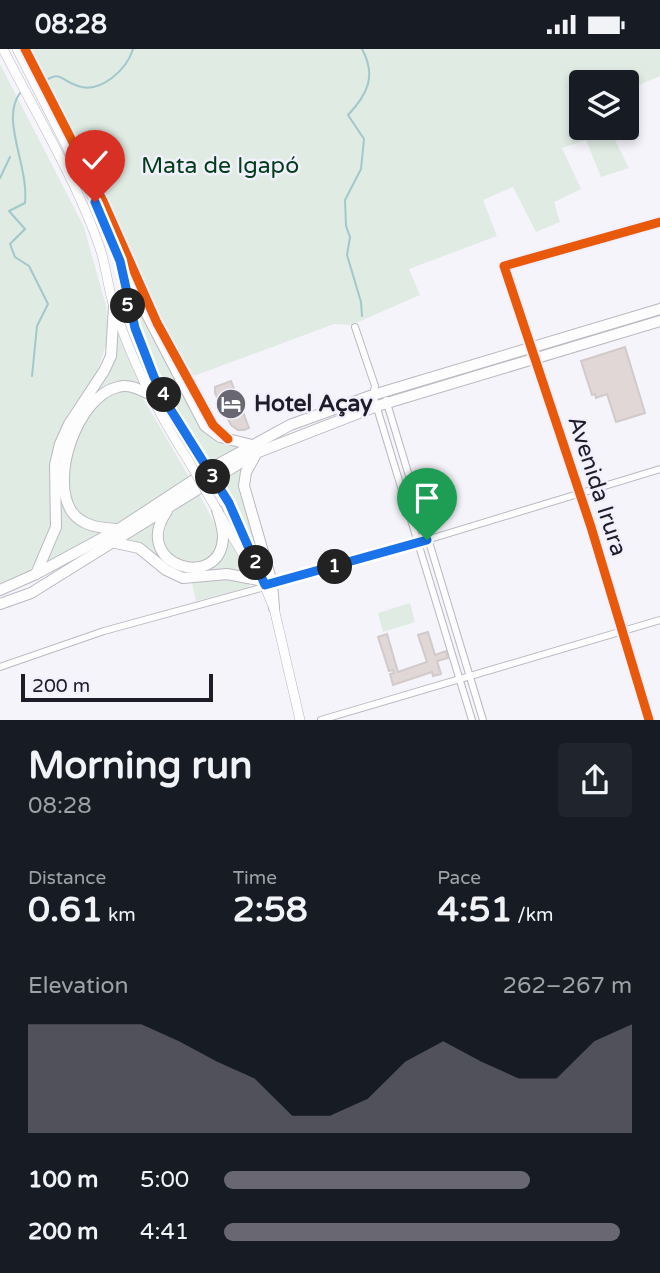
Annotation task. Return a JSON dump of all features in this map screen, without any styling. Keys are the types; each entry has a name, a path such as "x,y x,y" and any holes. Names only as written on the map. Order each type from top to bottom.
{"highway":[{"path":"120,261 181,386 205,426 220,437 254,449"},
{"path":"36,574 55,527 55,465 60,444 69,424 111,356 114,305"},
{"path":"533,354 660,309"},
{"path":"0,590 36,574 118,529 254,449 379,397 660,321"},
{"path":"118,529 86,524 72,511 65,491 67,458 81,419 101,395 125,386 149,394"},
{"path":"0,604 31,593 111,541 169,508 254,449"},
{"path":"254,449 244,486 264,584 274,608"},
{"path":"169,508 163,517 159,533 162,550 172,563 190,568 205,565 219,552 223,536 218,510"},
{"path":"111,541 139,548 166,570 183,578 227,574 264,584"}],"main road":[{"path":"3,49 86,211 104,263 114,305 149,394 264,584"},
{"path":"17,49 95,202 120,261 135,328 154,377 229,503 264,584 282,643"},
{"path":"274,608 300,720"}],"street":[{"name":"Avenida Irura","path":"649,720 579,493 504,266 660,222"},
{"path":"355,327 427,540 483,720"},
{"path":"379,397 472,720"},
{"path":"0,667 104,631 264,584 419,543 660,469"},
{"path":"321,720 660,620"}],"green space":[{"name":"Mata de Igapó","path":"31,49 660,49 660,76 639,85 639,70 569,70 569,140 586,140 562,148 581,189 554,202 560,222 536,232 513,187 483,200 497,236 409,269 420,295 351,325 334,324 191,377 141,276 116,214"},
{"path":"0,64 84,227 106,306 108,339 96,375 68,414 59,434 50,465 50,534 29,573 0,587"},
{"name":"Mata de Igapó","path":"586,140 615,140 629,168 601,177"},
{"path":"119,261 205,426 245,443 209,465 156,366 135,315"},
{"path":"117,324 141,386 115,385 92,397 116,352"},
{"path":"128,390 143,398 189,477 121,522 96,523 79,513 71,495 70,472 74,447 83,424 96,405 111,393"},
{"path":"249,462 244,471 268,580 247,529 222,480"},
{"path":"199,494 219,532 215,552 209,558 196,563 183,561 164,548 164,537 171,515"},
{"path":"63,500 65,508 106,533 40,572 58,535"},
{"path":"157,520 158,547 161,556 171,565 206,568 225,529 248,573 180,572 123,540"},
{"path":"218,579 248,582 250,587 196,601 192,583"},
{"path":"410,603 415,622 383,632 378,613"}],"building":[{"path":"625,347 645,413 616,422 607,394 596,398 595,394 592,395 581,361"},
{"name":"Hotel Açay","path":"231,381 249,428 244,430 238,430 231,425 215,393 215,387"},
{"path":"428,632 435,655 446,651 448,658 437,661 441,674 433,676 432,672 393,685 390,674 394,673 393,670 389,671 378,637 387,634 398,672 427,662 418,635"}],"waterway":[{"path":"38,84 57,76 87,88 104,83 119,72 133,49"},
{"path":"362,49 369,68 368,85 348,115 364,139 361,169 345,200 346,226 350,237 347,255 361,302 362,316"},
{"path":"20,93 13,116 25,203 9,211 25,229 10,244 15,257 29,266 48,304 37,326 32,376"},
{"path":"0,178 10,157"}],"cycle path":[{"path":"25,49 103,201 157,323 213,425 228,439"},
{"path":"649,720 591,527 504,266 660,222"}],"place":[{"name":"Hotel Açay","path":"231,404"}],"route":[{"path":"95,202 120,261 135,328 154,377 169,407 229,503 265,585 427,540"}]}
